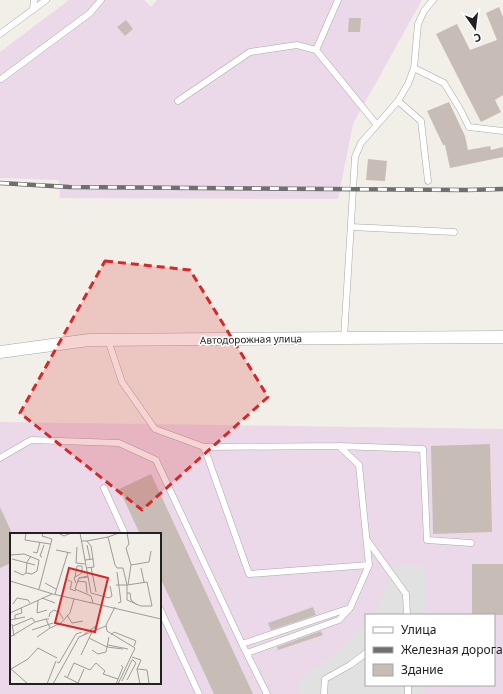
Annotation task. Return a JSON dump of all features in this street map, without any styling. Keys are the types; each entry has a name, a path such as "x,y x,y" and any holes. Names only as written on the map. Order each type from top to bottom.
{"street":[{"name":"Автодорожная улица","path":"0,352 90,340 503,337"}],"lane":[{"path":"33,10 34,0"},
{"path":"0,34 46,0"},
{"path":"2,79 90,13 102,0"},
{"path":"316,50 338,0"},
{"path":"344,338 355,157 361,143 398,101 408,84 414,68 418,24 424,10 433,0"},
{"path":"178,101 250,52 297,45 316,50 377,125"},
{"path":"414,68 444,83 469,127 503,131"},
{"path":"398,101 421,121 428,181"},
{"path":"351,227 454,232"},
{"path":"108,340 122,382 155,429 204,447 339,446 423,449 427,540 471,543"},
{"path":"0,458 31,440 119,443 156,460 246,653 267,694"},
{"path":"246,653 339,620 350,608 369,565 359,465 339,446"},
{"path":"204,447 249,574 369,565"},
{"path":"104,488 125,533"},
{"path":"366,539 406,594 407,612"},
{"path":"242,644 350,608"},
{"path":"161,611 199,694"},
{"path":"324,694 325,679 350,665 365,654"}],"highlighted area":[{"path":"105,261 190,270 268,397 142,510 20,413"}],"shaded area":[{"path":"69,0 144,0 151,7 157,0 422,0 353,124 338,199 60,198 59,180 0,178 0,52"},
{"path":"0,422 503,429 503,694 0,694"},
{"path":"394,565 426,565 425,614 372,614 378,607"},
{"path":"365,622 365,686 424,686 424,694 298,694 300,678 335,655"}],"building":[{"path":"499,7 503,17 503,95 495,100 501,112 481,122 436,34 457,24 470,50 497,40 486,13"},
{"path":"349,18 361,18 360,32 348,32"},
{"path":"126,20 133,29 125,36 117,27"},
{"path":"449,102 465,136 468,150 490,146 491,150 503,147 503,157 450,168 445,145 443,145 427,111"},
{"path":"368,159 387,161 385,181 366,180"},
{"path":"490,444 492,532 433,534 431,446"},
{"path":"151,474 253,694 214,694 161,579 161,533 140,533 119,489"},
{"path":"0,507 11,533 10,563 0,568"},
{"path":"472,564 503,564 503,615 472,614"},
{"path":"313,607 316,615 271,630 268,623"},
{"path":"321,631 323,635 278,650 277,647"}],"railway":[{"path":"0,183 69,187 503,189"}]}
